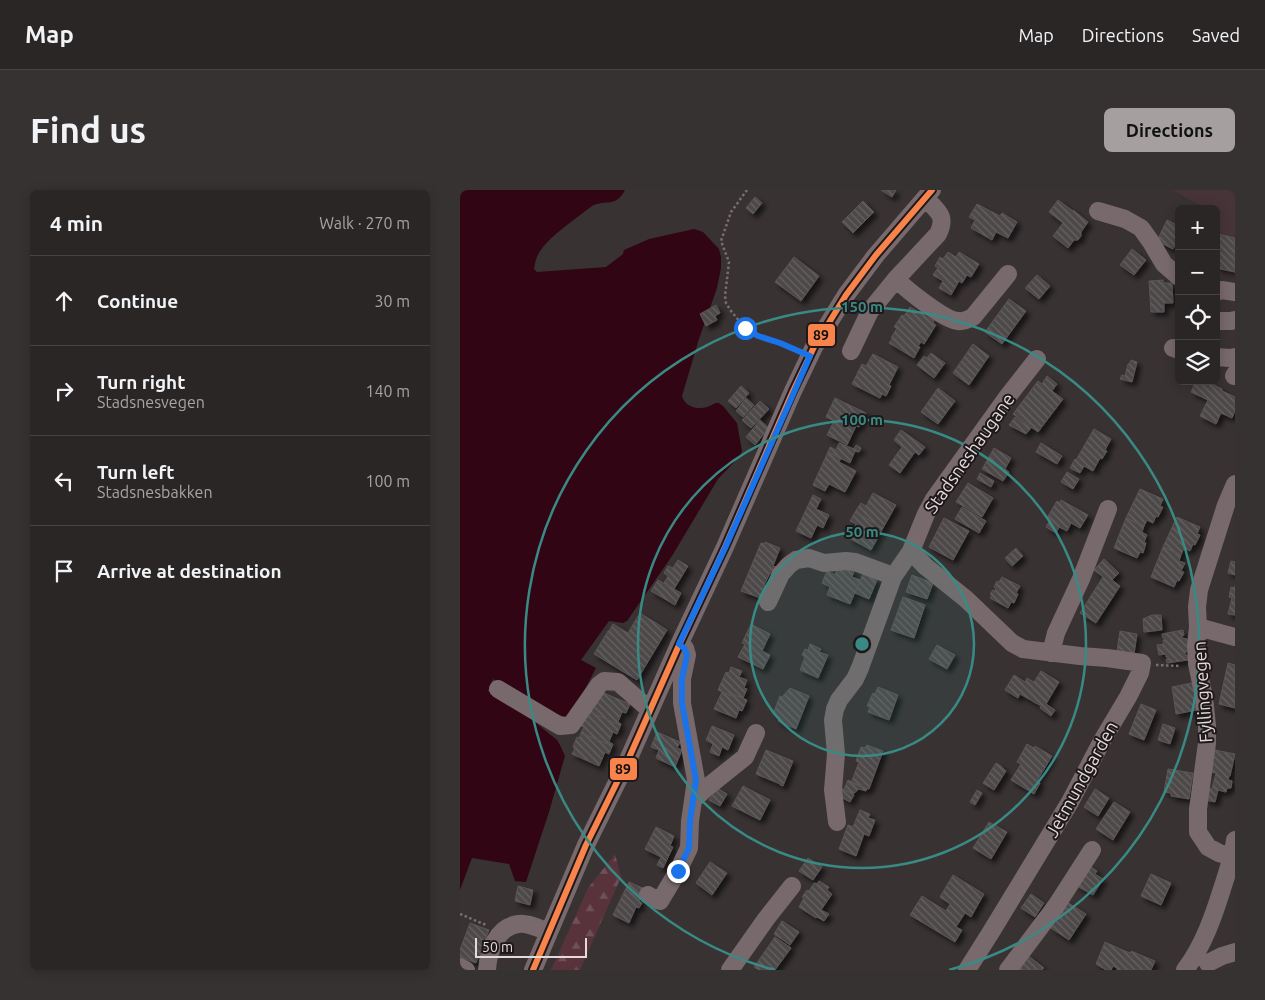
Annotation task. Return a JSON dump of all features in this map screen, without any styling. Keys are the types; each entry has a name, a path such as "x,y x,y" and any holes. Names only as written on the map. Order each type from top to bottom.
{"street":[{"path":"533,970 586,845 628,760 810,356 846,295 876,255 929,194 941,215 941,228 938,234 896,279 870,311 851,351"},
{"path":"1098,211 1125,219 1141,228 1164,264 1175,274"},
{"path":"896,279 924,302 952,320 960,322 973,317 1008,274"},
{"path":"1220,291 1235,292"},
{"path":"1220,321 1235,320"},
{"path":"1220,357 1235,357"},
{"name":"Stadsneshaugane","path":"837,822 832,790 836,754 833,720 835,709 860,668 892,577 911,551 934,498 1037,359"},
{"name":"Fyllingvegen","path":"1234,849 1219,853 1208,847 1198,832 1198,809 1208,726 1197,664 1197,608 1199,590 1226,504 1235,484"},
{"path":"1050,652 1056,633 1108,509"},
{"path":"911,551 925,566 966,599 1012,643 1024,649 1142,663"},
{"path":"768,602 782,574 796,560 809,558 824,563 855,562 892,577"},
{"name":"Fyllingvegen","path":"1198,628 1235,637"},
{"path":"648,895 660,901 689,848 690,821 696,780 682,703 682,679 687,655 684,648 679,644"},
{"name":"Jetmundgarden","path":"967,970 1070,802 1140,673 1142,663"},
{"path":"498,689 560,726 571,725 599,685 604,681 618,682 650,710"},
{"path":"694,799 745,757 756,733"},
{"name":"Fyllingvegen","path":"1185,970 1208,961 1214,914 1234,849"},
{"path":"1008,970 1056,906 1092,850"},
{"path":"730,970 792,886"},
{"path":"487,970 490,950 499,935 506,928 519,923 549,932"},
{"path":"1208,961 1235,952"},
{"path":"460,967 466,970"}],"path":[{"path":"747,190 731,212 721,241 729,262 725,296 726,303 745,328 758,336 810,356"},
{"path":"1142,663 1158,666 1197,664"},
{"path":"460,914 480,922"}],"shaded area":[{"path":"460,190 625,190 622,196 614,201 592,206 553,236 537,257 534,269 537,272 606,267 623,254 624,250 649,239 694,229 703,232 719,249 721,268 717,288 682,396 686,403 696,408 703,408 718,403 723,406 737,423 742,451 740,456 718,479 672,556 627,621 623,623 609,621 581,660 596,668 570,718 541,710 493,679 488,691 515,706 557,740 565,756 526,882 515,881 509,864 472,858 460,890"},
{"path":"1173,190 1235,190 1235,277 1225,275 1220,278 1220,205 1198,205"}],"green space":[{"path":"615,854 621,877 580,970 551,970 588,888"}],"building":[{"path":"881,190 896,190 892,197"},
{"path":"755,197 762,203 753,214 746,208"},
{"path":"1058,200 1088,222 1078,240 1074,240 1068,248 1053,236 1063,223 1049,212"},
{"path":"863,201 874,212 853,233 842,222"},
{"path":"977,204 1000,216 1002,213 1017,222 1008,238 996,232 992,240 971,228 975,220 969,217"},
{"path":"1167,220 1175,224 1175,245 1173,249 1157,241"},
{"path":"1220,234 1235,238 1235,272 1220,269"},
{"path":"1132,249 1146,260 1134,275 1120,265"},
{"path":"948,252 956,257 959,252 979,264 971,277 967,275 962,283 959,281 951,295 939,288 943,281 933,275 938,268 935,266 940,257 943,259"},
{"path":"794,257 819,276 801,301 775,282"},
{"path":"1037,275 1050,286 1039,299 1025,288"},
{"path":"1163,280 1163,283 1172,283 1173,303 1164,303 1164,312 1151,312 1149,281"},
{"path":"1009,299 1026,311 1002,344 985,332"},
{"path":"716,305 720,313 715,316 717,320 706,326 700,314"},
{"path":"910,307 934,321 933,323 936,325 924,344 921,342 918,346 920,347 914,358 889,343 897,328 894,327"},
{"path":"973,344 989,356 969,385 953,373"},
{"path":"931,353 945,363 934,378 917,365 924,356 927,358"},
{"path":"873,354 898,367 886,396 882,394 880,398 852,384 862,364 866,366"},
{"path":"1131,360 1137,362 1132,382 1120,379 1122,375 1125,376"},
{"path":"1047,376 1057,384 1052,391 1063,399 1038,432 1013,414 1038,381 1042,384"},
{"path":"1194,385 1214,385 1235,397 1235,411 1232,418 1221,413 1216,424 1200,416 1208,400 1191,392"},
{"path":"741,386 749,393 736,408 728,401"},
{"path":"938,388 955,401 938,424 921,412"},
{"path":"746,398 754,405 743,417 736,411"},
{"path":"835,398 866,413 859,427 856,426 847,445 827,435 834,421 826,417"},
{"path":"760,401 769,409 751,428 742,420"},
{"path":"1015,417 1031,428 1026,434 1009,425"},
{"path":"760,420 769,428 755,445 746,437"},
{"path":"1094,429 1111,439 1105,450 1107,451 1102,459 1100,458 1093,471 1084,466 1080,473 1070,468"},
{"path":"901,430 925,447 919,455 915,452 900,473 889,465 902,447 894,440"},
{"path":"839,443 854,449 856,445 861,448 859,452 855,451 850,463 828,452 830,447 836,450"},
{"path":"1041,443 1062,456 1057,464 1036,452"},
{"path":"994,448 1011,458 1005,469 1009,472 1003,481 982,469"},
{"path":"828,452 841,458 839,462 856,471 845,492 829,484 825,491 813,485"},
{"path":"1067,472 1079,479 1073,489 1061,482"},
{"path":"980,473 994,481 991,487 977,479"},
{"path":"968,483 993,498 982,517 956,502"},
{"path":"1140,489 1163,499 1160,506 1163,507 1158,517 1156,516 1153,523 1147,520 1144,526 1126,518"},
{"path":"873,493 896,505 883,528 855,512 861,503 866,506"},
{"path":"813,495 821,499 816,509 829,515 823,528 817,525 811,538 796,531"},
{"path":"1061,500 1088,515 1080,528 1071,523 1067,531 1059,527 1056,533 1046,527 1050,520 1047,518 1057,501 1060,503"},
{"path":"962,507 986,521 979,533 955,519"},
{"path":"855,512 883,528 871,550 849,538 856,524 850,521"},
{"path":"1177,517 1200,527 1197,534 1200,535 1195,545 1193,544 1190,551 1184,548 1181,555 1163,547"},
{"path":"944,518 969,531 953,560 929,547"},
{"path":"1126,518 1144,526 1142,532 1147,535 1143,553 1140,552 1137,558 1114,548"},
{"path":"765,542 780,548 773,566 776,567 773,574 770,573 764,585 768,587 763,599 741,591 761,543 765,544"},
{"path":"1163,547 1181,555 1179,561 1185,563 1181,571 1184,572 1174,587 1151,577"},
{"path":"1016,548 1023,556 1012,566 1005,558"},
{"path":"1104,559 1119,573 1112,580 1120,586 1096,623 1080,613 1103,577 1094,570"},
{"path":"678,560 688,566 674,589 664,583 668,576 664,573 668,566 673,568"},
{"path":"1231,561 1235,562 1235,575 1228,573"},
{"path":"839,565 854,571 852,577 860,580 850,604 827,595 830,587 822,583 827,571 835,575"},
{"path":"863,574 877,580 869,599 855,593"},
{"path":"912,575 933,583 927,599 906,592"},
{"path":"1002,577 1020,586 1014,603 1011,602 1008,608 990,598 992,595 990,594 993,590 995,591 996,588 994,587 997,581 999,582"},
{"path":"658,580 681,593 675,605 651,591"},
{"path":"1231,587 1235,588 1235,615 1228,614 1232,598 1229,597"},
{"path":"903,597 925,605 914,638 891,630"},
{"path":"640,613 667,630 637,680 594,654 613,624 628,633"},
{"path":"1152,615 1161,615 1162,630 1144,632 1143,619"},
{"path":"751,624 770,634 762,651 770,655 763,669 738,657 745,644 742,643"},
{"path":"1183,630 1184,635 1182,638 1187,639 1189,650 1185,652 1188,660 1167,663 1166,659 1168,657 1166,657 1166,654 1159,655 1157,645 1164,644 1163,640 1165,640 1162,634"},
{"path":"1120,631 1137,634 1134,654 1117,651"},
{"path":"810,644 821,649 819,652 828,655 818,678 800,670 805,657 802,655 805,649 808,650"},
{"path":"937,645 955,655 947,669 929,659"},
{"path":"1228,663 1235,665 1235,708 1219,704"},
{"path":"731,667 742,671 739,677 747,680 744,688 747,689 743,698 732,694 731,696 718,690 726,672 729,673"},
{"path":"1041,671 1059,682 1046,704 1055,710 1051,716 1040,708 1041,706 1020,694 1018,698 1005,690 1014,675 1025,682 1027,678 1034,682"},
{"path":"1192,683 1198,701 1195,701 1197,710 1176,714 1172,687"},
{"path":"878,687 898,695 889,720 868,712 870,707 867,706"},
{"path":"790,688 809,696 796,729 778,721 780,717 773,714 780,696 782,697"},
{"path":"599,691 630,704 626,713 622,712 617,724 590,712"},
{"path":"722,692 747,700 742,711 739,710 736,718 714,709"},
{"path":"1141,704 1156,710 1144,740 1129,734"},
{"path":"590,712 621,724 617,734 613,732 608,744 581,733 584,727 581,726 585,717 588,718"},
{"path":"1163,724 1175,728 1170,744 1158,740"},
{"path":"712,726 734,735 728,750 722,747 719,756 710,752 713,744 706,740"},
{"path":"657,732 680,742 677,748 682,750 675,767 656,758 659,750 651,747"},
{"path":"581,733 608,744 609,742 613,744 609,754 605,752 599,766 572,754 577,737 579,738"},
{"path":"1027,744 1034,748 1035,746 1052,756 1037,781 1040,783 1034,794 1011,780 1021,764 1017,762"},
{"path":"867,745 883,751 869,789 851,783 859,762 856,761 861,747 865,748"},
{"path":"766,750 793,761 783,786 756,774"},
{"path":"1215,750 1235,754 1228,780 1232,781 1231,788 1227,788 1226,792 1218,790 1215,802 1205,800 1208,788 1212,789 1216,773 1210,772"},
{"path":"996,763 1006,771 994,790 983,783"},
{"path":"1168,769 1193,773 1189,799 1171,796 1171,793 1164,792"},
{"path":"848,780 867,789 866,791 859,789 853,794 844,789"},
{"path":"743,786 770,800 760,820 732,806"},
{"path":"717,788 727,794 720,806 709,800"},
{"path":"841,788 854,795 850,802 837,795"},
{"path":"1095,789 1109,798 1098,816 1084,807"},
{"path":"977,790 982,793 975,805 970,802"},
{"path":"1114,802 1130,812 1113,840 1096,829"},
{"path":"860,810 870,814 868,818 875,820 869,836 864,834 856,856 839,849 848,825 853,827"},
{"path":"989,822 1007,832 991,859 973,848"},
{"path":"656,827 674,836 670,846 673,847 663,868 657,865 661,857 645,849"},
{"path":"808,858 822,867 813,880 799,871"},
{"path":"710,862 727,873 712,895 696,883"},
{"path":"1088,865 1097,871 1095,874 1103,879 1093,895 1077,886"},
{"path":"1151,874 1171,883 1161,905 1141,896"},
{"path":"953,875 984,894 971,917 965,913 956,927 962,930 955,942 910,915 922,896 946,911 950,904 940,897"},
{"path":"819,881 829,887 827,890 832,894 821,910 829,914 824,921 799,907 804,898 802,897 807,890 809,891 814,883 817,884"},
{"path":"629,882 645,889 639,901 642,903 639,908 636,907 629,923 613,915"},
{"path":"518,886 533,890 530,905 515,901"},
{"path":"1031,894 1044,903 1035,917 1021,908"},
{"path":"1067,902 1086,914 1069,940 1051,928"},
{"path":"782,921 799,932 790,945 774,934"},
{"path":"470,923 489,930 476,963 460,957 460,950"},
{"path":"775,937 791,948 775,970 759,970 754,967"},
{"path":"1105,942 1155,961 1151,970 1117,970 1113,966 1111,970 1106,970 1096,964"},
{"path":"1027,955 1044,968 1042,970 1016,970"}],"transit line":[{"name":"89","path":"533,970 586,845 628,760 814,347 846,295 876,255 932,190"}],"route":[{"path":"678,871 689,848 690,821 696,780 682,703 682,679 687,655 684,648 679,644 725,548 810,356 758,336 745,328"}]}
